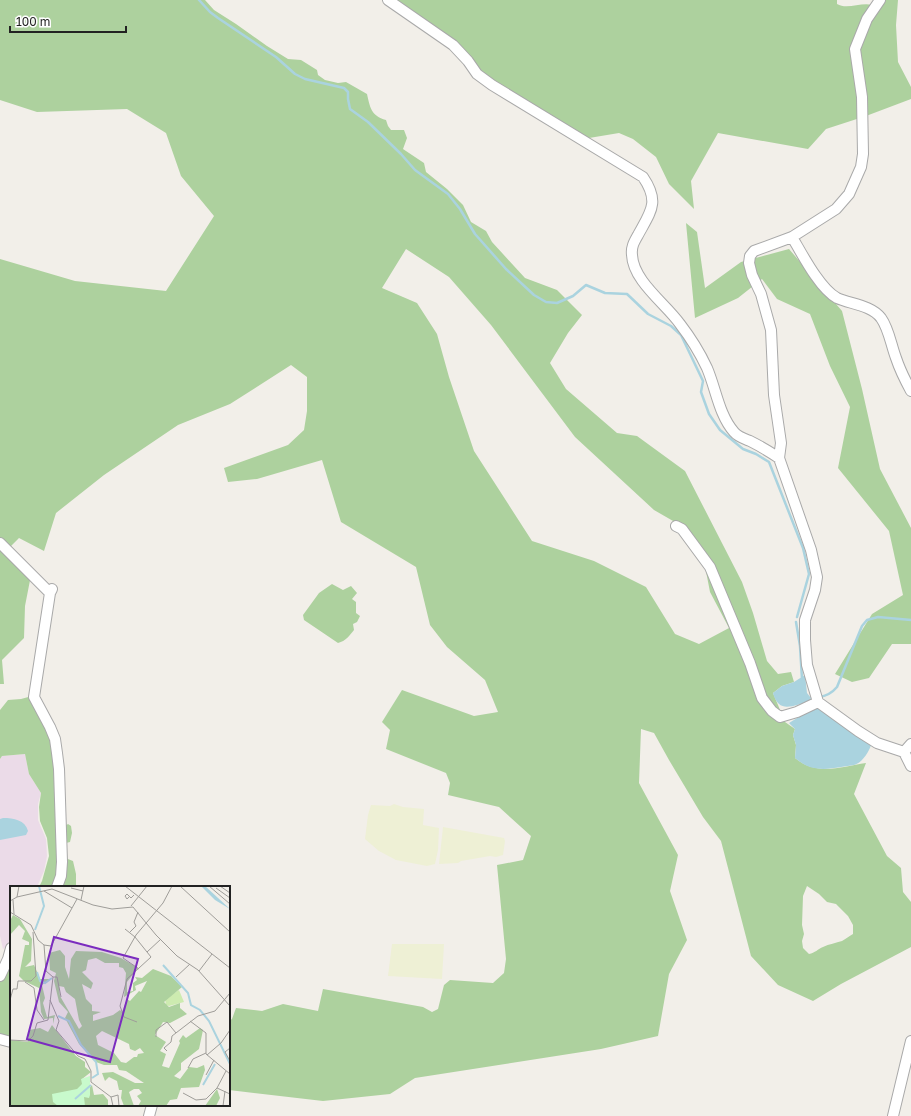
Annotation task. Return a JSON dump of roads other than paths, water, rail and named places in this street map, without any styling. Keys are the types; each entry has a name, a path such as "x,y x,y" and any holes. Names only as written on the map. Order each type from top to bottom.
{"street":[{"path":"388,0 453,45 468,61 477,74 492,85 644,177 651,188 653,196 650,213 632,246 632,256 635,268 640,277 680,323 697,350 707,368 727,422 736,434 779,458"},
{"path":"880,0 867,20 855,49 862,97 863,154 861,167 849,194 836,209 792,237 754,251 750,256 749,263 761,294 771,330 774,395 782,443 779,458 811,550 817,577 815,590 805,620 807,665 817,698 858,731 877,743 904,752 911,766"},
{"path":"792,237 809,266 827,290 838,298 871,309 880,316 885,324 901,372 911,391"},
{"path":"676,526 682,529 710,567 750,663 762,698 772,711 780,717 797,712 817,698"},
{"path":"0,543 51,591 34,697 50,726 55,739 59,769 62,862 61,876 57,886"},
{"path":"904,752 911,744"},
{"path":"0,976 10,952"},
{"path":"0,1039 10,1042"},
{"path":"893,1116 911,1041"},
{"path":"149,1116 152,1106"}],"water":[{"path":"805,675 807,693 811,698 810,701 788,707 779,704 773,693 782,686 794,682"},
{"path":"818,708 822,709 871,745 869,751 860,762 852,765 822,769 806,765 795,758 796,745 793,735 795,729 789,723"},
{"path":"11,818 22,822 27,827 28,831 26,835 0,840 0,819"}],"waterway":[{"path":"199,0 210,12 276,57 295,74 305,79 344,88 348,92 350,109 368,122 415,170 448,194 460,209 475,234 506,269 534,295 546,302 557,303 573,296 586,285 605,293 627,294 648,314 671,326 681,335 703,381 701,392 709,414 720,430 743,449 756,454 769,462 803,548 809,574 797,617"},
{"path":"819,697 829,694 837,687 862,626 867,620 878,617 911,620"},
{"path":"796,622 800,646 802,679"}]}
